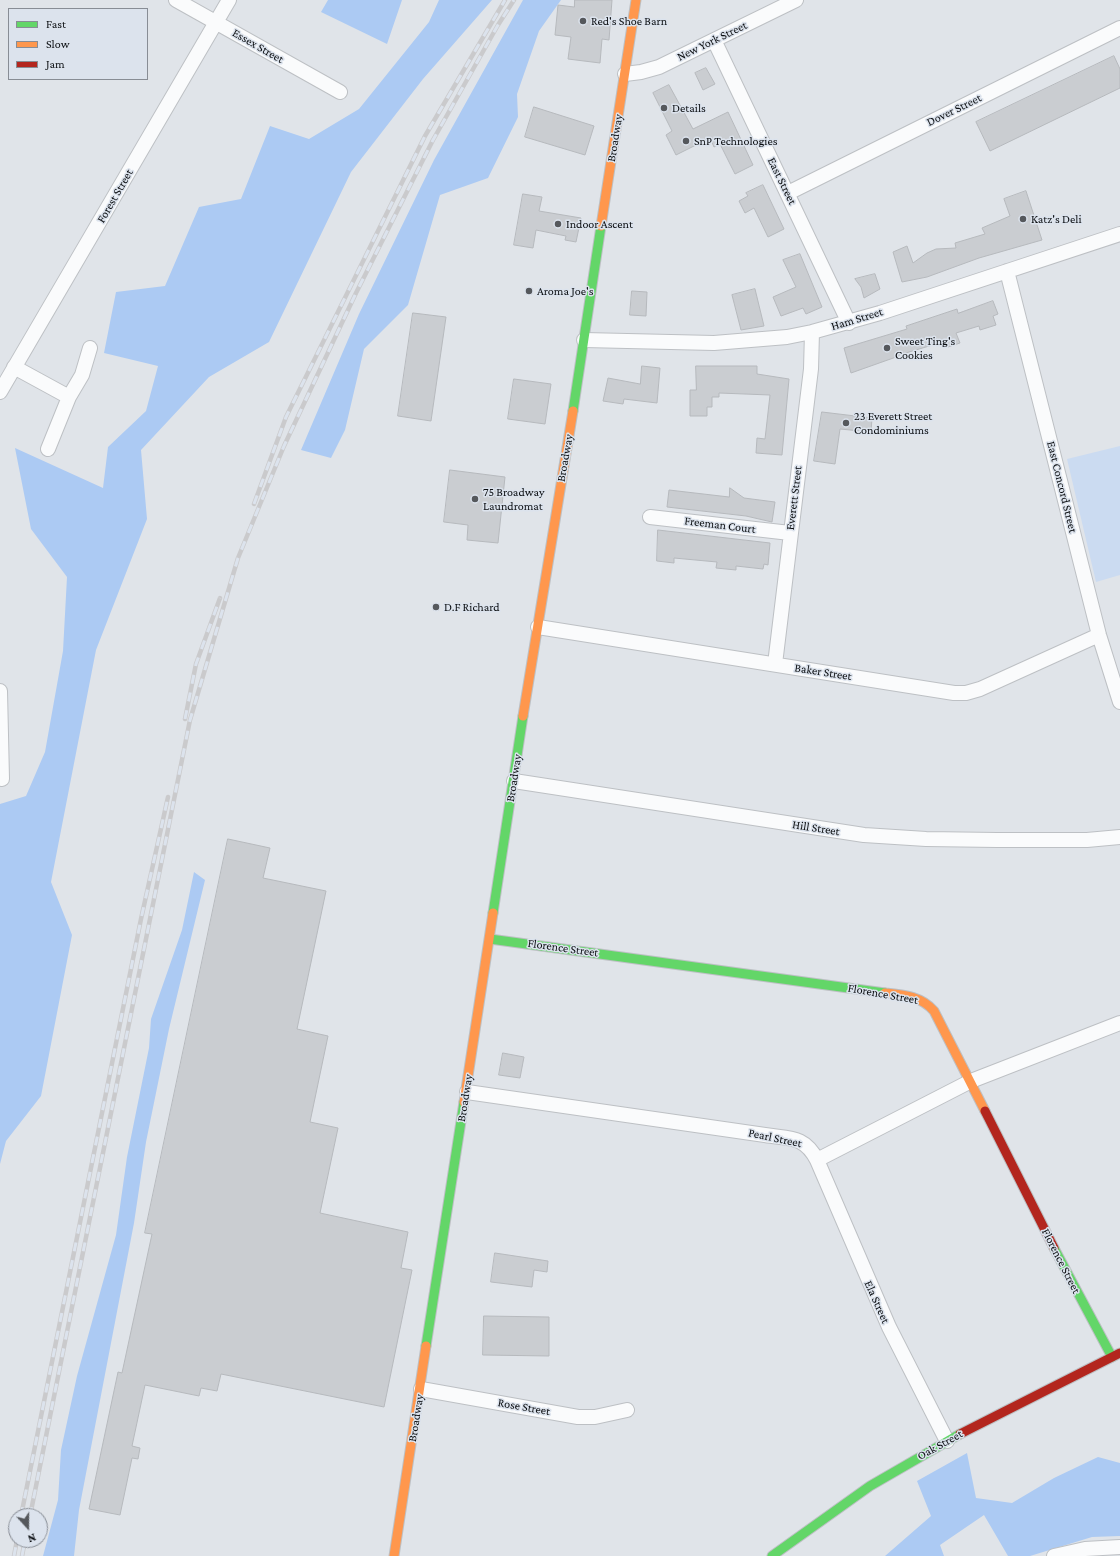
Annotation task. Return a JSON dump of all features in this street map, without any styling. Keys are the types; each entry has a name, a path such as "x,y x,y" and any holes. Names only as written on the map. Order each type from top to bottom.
{"street":[{"name":"Essex Street","path":"176,0 340,92"},
{"name":"Forest Street","path":"0,392 229,0"},
{"name":"Broadway","path":"394,1556 636,0"},
{"name":"New York Street","path":"625,74 642,72 659,67 796,0"},
{"name":"Dover Street","path":"788,193 1120,28"},
{"name":"East Street","path":"714,40 849,323"},
{"name":"Ham Street","path":"584,340 714,343 774,338 812,332 849,323 1120,234"},
{"name":"East Concord Street","path":"1007,271 1099,635 1120,702"},
{"name":"Everett Street","path":"775,664 811,369 812,332"},
{"path":"48,449 69,397 82,374 90,348"},
{"path":"14,367 69,397"},
{"name":"Freeman Court","path":"650,517 790,533"},
{"name":"Baker Street","path":"538,627 775,664 940,692 966,693 1099,635"},
{"path":"0,691 2,779"},
{"name":"Hill Street","path":"514,781 871,836 989,840 1087,840 1120,837"},
{"name":"Florence Street","path":"490,939 910,996 922,1000 931,1006 971,1081 1057,1255 1116,1356"},
{"path":"817,1160 971,1081 1120,1023"},
{"name":"Pearl Street","path":"467,1092 799,1140 806,1143 817,1160"},
{"name":"Ela Street","path":"817,1160 889,1328 947,1440"},
{"name":"Oak Street","path":"772,1556 864,1491 947,1440 1116,1356"},
{"name":"Rose Street","path":"420,1389 578,1417 595,1417 627,1410"},
{"path":"1054,1556 1085,1549 1120,1547"}],"shaded area":[{"path":"328,0 402,0 387,44 321,12"},
{"path":"439,0 492,0 423,79 351,172 269,342 209,377 141,450 147,519 96,650 51,882 72,935 41,1096 6,1141 0,1164 0,804 26,796 45,752 63,651 67,577 31,529 15,448 103,488 108,447 146,411 158,366 104,353 116,292 165,286 199,207 241,199 270,126 309,139 359,109 429,22"},
{"path":"523,0 561,0 539,31 517,94 518,117 488,178 440,195 408,305 364,349 345,430 331,458 301,450 359,314 434,160"},
{"path":"1120,446 1120,575 1096,582 1067,459"},
{"path":"194,872 205,880 169,1029 146,1142 134,1223 79,1510 74,1556 43,1556 45,1548 48,1548 48,1537 58,1500 61,1450 77,1376 116,1235 127,1157 149,1048 151,1019 182,930"},
{"path":"967,1453 976,1498 1012,1503 1054,1478 1098,1457 1120,1463 1120,1536 1092,1537 1030,1556 1008,1556 984,1515 940,1545 944,1556 885,1556 931,1516 917,1481"}],"building":[{"name":"Red's Shoe Barn","path":"575,0 612,0 609,40 602,39 600,63 568,59 571,37 555,35 558,5 574,7"},
{"path":"1114,56 1120,69 1120,88 990,151 976,122"},
{"path":"706,68 715,84 703,90 695,73"},
{"path":"669,85 693,129 728,112 753,165 735,174 720,144 714,147 710,138 676,155 666,135 672,131 653,93"},
{"path":"534,107 594,126 585,155 525,137"},
{"path":"763,185 784,229 768,237 754,208 745,213 739,201 748,196 746,193"},
{"path":"1026,191 1042,240 979,258 927,277 902,282 893,252 907,246 913,263 927,253 936,249 956,248 955,243 985,234 982,228 1010,216 1004,199"},
{"path":"523,194 542,197 539,211 581,218 576,242 565,240 566,236 536,230 533,248 514,245"},
{"path":"800,254 822,307 806,314 803,308 781,316 773,297 796,287 783,260"},
{"path":"875,274 880,289 864,298 861,287 855,279"},
{"path":"755,289 764,326 741,330 732,295"},
{"path":"632,291 647,292 646,316 630,315"},
{"path":"993,301 998,314 993,316 996,325 980,330 979,326 956,333 960,343 948,347 946,341 899,355 851,373 844,348 907,329 906,326 957,309 958,313"},
{"path":"413,313 446,317 431,421 398,416"},
{"path":"642,366 660,368 657,403 624,399 623,404 603,401 608,378 640,384"},
{"path":"696,366 757,366 757,374 789,379 782,455 756,453 757,438 765,439 770,395 719,393 719,397 712,397 712,407 707,407 707,416 690,416 690,390 696,390"},
{"path":"514,379 551,384 545,424 508,419"},
{"path":"822,412 872,418 871,432 840,429 835,464 814,461"},
{"name":"75 Broadway Laundromat","path":"450,470 505,477 498,543 467,540 468,525 444,522"},
{"path":"730,488 744,498 775,502 772,522 746,516 667,507 669,490 729,497"},
{"path":"658,530 770,543 768,565 764,564 763,569 736,566 736,570 716,568 717,562 674,558 674,563 657,561"},
{"path":"228,839 270,848 263,878 326,891 297,1029 328,1036 310,1122 338,1128 320,1213 408,1232 401,1268 412,1270 384,1407 221,1374 217,1391 201,1388 199,1396 145,1385 132,1446 140,1448 138,1459 132,1458 120,1515 89,1509 118,1372 122,1373 152,1234 145,1233"},
{"path":"503,1053 524,1057 520,1078 499,1075"},
{"path":"495,1253 548,1261 547,1272 534,1270 532,1287 491,1282"},
{"path":"484,1316 549,1317 549,1356 483,1355"}],"railway":[{"path":"254,504 286,417 425,136 505,0"},
{"path":"32,1508 190,720 238,558 284,446 356,293 433,140 498,25 514,0"},
{"path":"185,719 196,664 220,598"},
{"path":"23,1508 141,919 168,797"},
{"path":"14,1556 16,1548"},
{"path":"22,1556 24,1548"}],"traffic: fast":[{"path":"573,411 601,226"},
{"path":"493,913 523,716"},
{"path":"490,939 885,993"},
{"path":"426,1346 464,1102"},
{"path":"1054,1248 1112,1357"},
{"path":"772,1556 870,1486 960,1434"}],"traffic: slow":[{"path":"601,226 636,0"},
{"path":"523,716 573,411"},
{"path":"464,1102 493,913"},
{"path":"885,993 918,999 934,1011 985,1111"},
{"path":"394,1556 426,1346"}],"traffic: jam":[{"path":"985,1111 1054,1248"},
{"path":"960,1434 1120,1353"}],"place":[{"name":"Red's Shoe Barn","path":"583,21"},
{"name":"Details","path":"664,108"},
{"name":"SnP Technologies","path":"686,141"},
{"name":"Katz's Deli","path":"1023,219"},
{"name":"Indoor Ascent","path":"558,224"},
{"name":"Aroma Joe's","path":"529,291"},
{"name":"Sweet Ting's Cookies","path":"887,348"},
{"name":"23 Everett Street Condominiums","path":"846,423"},
{"name":"75 Broadway Laundromat","path":"475,499"},
{"name":"D.F Richard","path":"436,607"}]}
